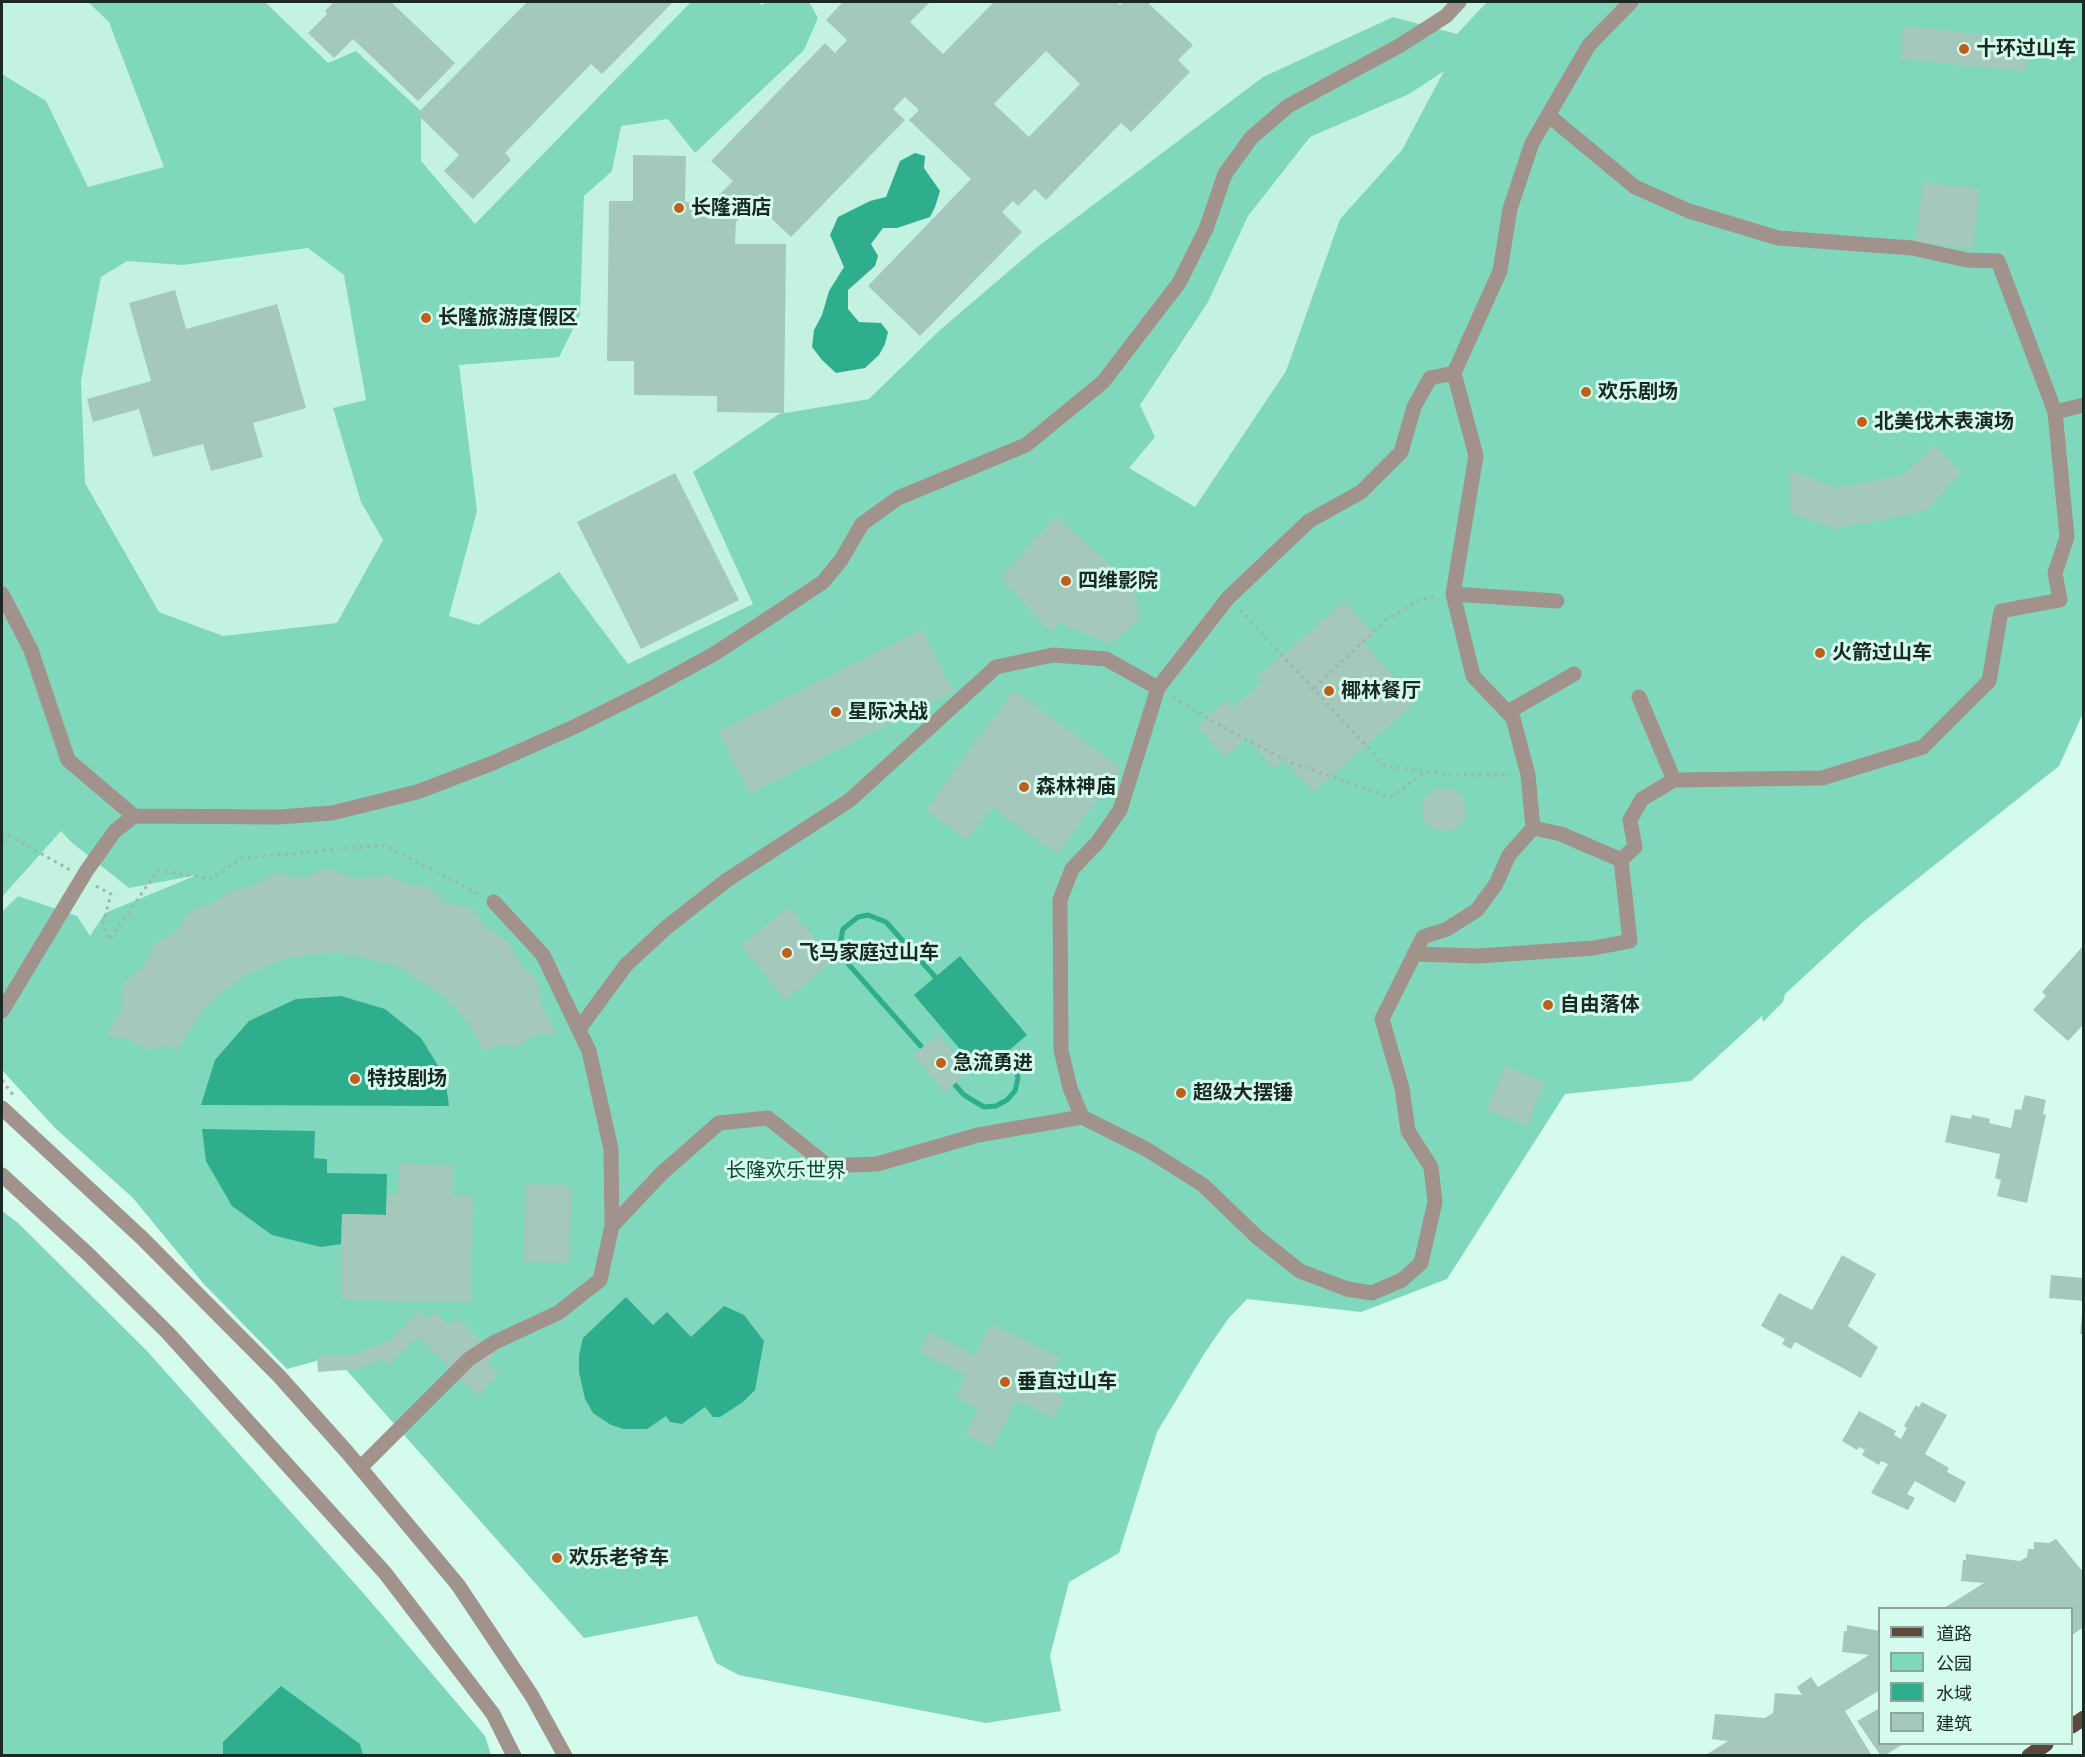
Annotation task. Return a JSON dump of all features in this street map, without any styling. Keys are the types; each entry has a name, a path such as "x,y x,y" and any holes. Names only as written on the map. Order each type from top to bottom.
{"main road":[{"path":"2029,1755 2043,1745"}],"street":[{"path":"2,1011 87,870 115,831 134,816 279,817 332,813 417,792 574,727 714,654 823,582 841,560 862,524 898,498 1026,445 1103,382 1179,283 1206,229 1225,174 1251,138 1288,106 1399,46 1446,16 1459,2"},
{"path":"612,1226 662,1173 719,1123 768,1118 828,1166 877,1164 978,1135 1082,1117 1146,1149 1203,1185 1257,1237 1300,1271 1347,1289 1372,1293 1402,1280 1421,1263 1435,1202 1431,1167 1408,1131 1402,1088 1382,1019 1423,937 1447,928 1477,910 1496,884 1509,855 1533,828 1528,776 1513,718 1473,676 1453,594 1476,456 1455,373 1500,271 1510,209 1532,143 1588,45 1631,2"},
{"path":"1548,115 1635,187 1689,212 1778,238 1912,248 1967,260 1998,261 2055,412 2067,537 2055,573 2060,600 2001,611 1989,681 1923,747 1822,778 1674,780 1642,799 1630,820 1635,847 1621,860"},
{"path":"1082,1117 1070,1088 1061,1050 1060,900 1072,869 1097,843 1120,810 1158,688 1228,598 1309,521 1361,492 1401,452 1414,406 1430,378 1455,373"},
{"path":"2055,412 2084,405"},
{"path":"2,594 31,650 68,760 134,816"},
{"path":"1453,594 1557,601"},
{"path":"579,1029 626,965 667,927 727,880 850,800 996,667 1053,655 1106,659 1158,688"},
{"path":"1508,712 1574,674"},
{"path":"1638,697 1674,780"},
{"path":"1533,828 1560,834 1621,860"},
{"path":"1414,954 1479,956 1594,948 1630,941 1621,860"},
{"path":"360,1468 469,1359 495,1342 558,1314 600,1280 612,1226 611,1149 590,1051 543,955 494,902"},
{"path":"2,1108 142,1238 279,1376 360,1468 458,1584 532,1696 565,1755"},
{"path":"2,1174 168,1333 385,1573 493,1714 514,1755"}],"path":[{"path":"1314,688 1386,621 1422,598 1453,594"},
{"path":"1228,598 1385,766 1451,775 1528,776"},
{"path":"1158,688 1226,729 1287,761 1390,797 1427,772"},
{"path":"2,841 10,836 71,871"},
{"path":"91,883 111,894 102,925 109,940 158,870 211,879 242,858 384,845 494,902"}],"shaded area":[{"path":"2,2 1525,2 1402,150 1340,219 1286,371 1195,507 56,987 2,1056 2,897 82,807 2,255"}],"green space":[{"name":"长隆欢乐世界","path":"88,2 265,2 328,63 356,51 421,111 421,161 475,224 691,2 758,2 762,5 767,2 809,2 818,18 804,50 695,153 668,119 621,126 612,171 584,196 580,315 559,357 459,365 477,511 449,616 478,625 559,572 628,664 753,604 693,472 779,414 869,399 940,330 1036,248 1263,77 1393,17 1457,34 1487,2 2083,2 2084,711 2059,766 1863,922 1785,994 1783,1002 1763,1022 1762,1016 1691,1081 1565,1094 1447,1279 1361,1312 1247,1299 1228,1319 1204,1354 1157,1432 1119,1553 1069,1582 1050,1656 1061,1711 986,1723 739,1675 716,1663 697,1616 584,1638 334,1356 287,1369 203,1283 133,1198 54,1127 2,1070 2,912 18,896 77,916 90,936 105,913 197,875 129,888 70,841 61,831 2,897 2,74 46,101 88,187 164,167 109,22","holes":["1444,71 1402,150 1340,219 1286,371 1195,507 1129,468 1155,437 1140,405 1208,302 1248,216 1310,137 1409,94","308,248 344,275 366,400 333,408 361,502 383,540 337,623 223,636 159,612 85,483 81,380 101,277 127,261 183,265"]},
{"path":"2,1211 18,1223 147,1351 365,1595 485,1736 491,1755 2,1755"}],"water":[{"path":"915,153 925,156 924,168 940,191 935,207 930,217 897,228 883,228 871,244 878,256 875,266 848,290 848,309 859,322 881,323 888,332 885,344 879,355 865,368 836,373 812,347 814,330 822,315 829,291 844,267 830,235 838,217 870,201 886,197 900,161"},
{"path":"960,956 1027,1035 981,1074 914,995"},
{"path":"341,996 385,1009 421,1038 445,1077 449,1106 201,1105 215,1060 249,1021 296,999"},
{"path":"202,1129 315,1131 314,1158 327,1159 327,1173 387,1174 386,1215 342,1214 341,1244 321,1247 272,1235 232,1206 206,1161"},
{"path":"626,1297 653,1325 667,1312 691,1337 724,1306 744,1315 764,1341 755,1390 743,1402 720,1417 713,1417 705,1407 682,1424 670,1422 666,1416 647,1429 624,1429 611,1425 593,1413 585,1399 579,1372 579,1355 583,1338"},
{"path":"281,1686 360,1744 363,1755 223,1755 223,1742"}],"building":[{"path":"334,2 391,2 455,63 418,101 353,39 334,58 308,33 327,14 325,11"},
{"path":"527,2 673,2 602,74 591,64 505,153 511,160 473,199 444,171 459,155 417,114"},
{"name":"长隆酒店","path":"930,2 910,22 943,54 994,2 1117,2 1120,5 1123,2 1147,2 1193,45 1178,60 1190,72 1131,132 1121,123 1046,200 1035,189 1018,206 1013,201 1002,212 1022,232 920,336 868,286 971,179 909,120 919,110 905,97 893,109 905,120 791,237 755,203 736,222 735,244 786,244 784,413 717,412 717,396 634,395 634,361 607,361 609,201 633,201 633,155 686,156 685,202 712,202 733,181 711,161 825,43 835,53 847,40 826,20 842,3","holes":["1046,51 1080,84 1029,137 994,104"]},
{"name":"十环过山车","path":"1903,26 2029,39 2026,72 1900,59"},
{"path":"1923,182 1980,189 1973,249 1915,242"},
{"path":"175,290 186,329 277,304 306,408 253,423 263,457 211,471 203,444 153,457 139,409 93,422 87,399 151,381 129,303"},
{"path":"1935,445 1961,472 1925,511 1834,529 1789,512 1789,470 1836,488 1903,475"},
{"path":"675,473 739,600 641,649 577,522"},
{"name":"四维影院","path":"1056,516 1132,584 1141,618 1111,644 1059,623 1051,633 1001,577"},
{"name":"椰林餐厅","path":"1345,601 1374,634 1364,643 1416,702 1313,792 1284,760 1274,769 1247,738 1225,758 1197,726 1226,700 1232,708 1262,682 1257,677"},
{"name":"星际决战","path":"922,629 954,692 750,794 718,731"},
{"name":"森林神庙","path":"1014,690 1121,768 1057,854 992,807 967,840 926,810"},
{"path":"1444,788 1460,794 1466,810 1460,826 1444,832 1428,826 1422,810 1428,794"},
{"path":"328,869 356,879 392,875 409,886 431,887 445,902 472,908 487,928 508,942 521,965 538,982 542,1008 558,1035 536,1034 517,1047 504,1045 483,1050 470,1024 447,999 396,965 337,952 287,958 242,977 204,1008 177,1049 162,1046 145,1050 128,1038 106,1036 121,1011 124,983 143,967 154,944 174,934 191,910 211,904 233,890 252,887 273,873 302,878"},
{"name":"飞马家庭过山车","path":"789,907 833,961 785,1000 741,945"},
{"path":"2084,945 2084,1024 2068,1041 2033,1010 2046,996 2042,992"},
{"name":"急流勇进","path":"938,1034 970,1071 945,1092 913,1055"},
{"path":"1505,1066 1545,1082 1527,1126 1487,1110"},
{"path":"2025,1095 2046,1100 2043,1114 2046,1115 2027,1203 1997,1196 2001,1180 1995,1178 2000,1154 1945,1142 1951,1115 1971,1119 1972,1115 1990,1119 1989,1123 2011,1128 2015,1109 2021,1110"},
{"path":"399,1164 453,1165 452,1196 473,1196 471,1302 341,1300 342,1214 386,1215 387,1194 398,1195"},
{"path":"525,1184 571,1185 570,1263 524,1262"},
{"path":"1842,1255 1876,1274 1848,1326 1878,1347 1861,1378 1795,1342 1791,1349 1782,1344 1785,1339 1761,1326 1779,1293 1812,1310"},
{"path":"2051,1275 2084,1278 2084,1301 2049,1298"},
{"path":"419,1310 427,1319 434,1312 449,1326 457,1318 495,1355 487,1363 499,1374 478,1396 417,1337 389,1365 383,1359 358,1369 318,1372 317,1356 356,1354 390,1340"},
{"path":"2082,1315 2084,1315 2084,1334 2080,1334"},
{"name":"垂直过山车","path":"991,1324 1060,1357 1044,1389 1064,1399 1054,1418 1016,1400 992,1448 965,1434 978,1409 955,1397 966,1375 919,1352 929,1332 975,1355"},
{"path":"1922,1402 1947,1415 1925,1454 1949,1468 1947,1472 1966,1482 1955,1503 1915,1481 1907,1494 1915,1498 1908,1510 1871,1493 1888,1464 1881,1461 1879,1465 1862,1455 1865,1450 1859,1447 1857,1450 1842,1441 1859,1411 1896,1431 1894,1435 1901,1439 1907,1428 1904,1426 1916,1405 1919,1407"},
{"path":"2056,1539 2084,1573 2084,1627 2073,1634 2073,1607 1946,1607 1984,1583 1961,1581 1963,1560 1966,1560 1966,1554 2020,1561 2027,1557 2028,1549 2034,1549 2034,1542 2049,1543"},
{"path":"1847,1625 1878,1631 1878,1691 1845,1711 1872,1756 1704,1756 1728,1741 1712,1739 1715,1714 1765,1718 1773,1713 1775,1693 1802,1695 1797,1687 1811,1677 1818,1687 1869,1655 1842,1652 1844,1631 1847,1631"},
{"path":"1878,1709 1878,1745 1901,1745 1881,1756 1857,1721"}],"waterway":[{"path":"868,915 886,922 1015,1066 1018,1078 1015,1091 1007,1100 996,1106 984,1107 964,1095 843,958 839,949 843,929 858,917 868,915"}],"place":[{"name":"十环过山车","path":"1964,49"},
{"name":"长隆酒店","path":"679,208"},
{"name":"长隆旅游度假区","path":"426,318"},
{"name":"欢乐剧场","path":"1586,392"},
{"name":"北美伐木表演场","path":"1862,422"},
{"name":"四维影院","path":"1066,581"},
{"name":"火箭过山车","path":"1820,653"},
{"name":"椰林餐厅","path":"1329,691"},
{"name":"星际决战","path":"836,712"},
{"name":"森林神庙","path":"1024,787"},
{"name":"飞马家庭过山车","path":"787,953"},
{"name":"自由落体","path":"1548,1005"},
{"name":"急流勇进","path":"941,1063"},
{"name":"特技剧场","path":"355,1079"},
{"name":"超级大摆锤","path":"1181,1093"},
{"name":"垂直过山车","path":"1005,1382"},
{"name":"欢乐老爷车","path":"557,1558"}]}
